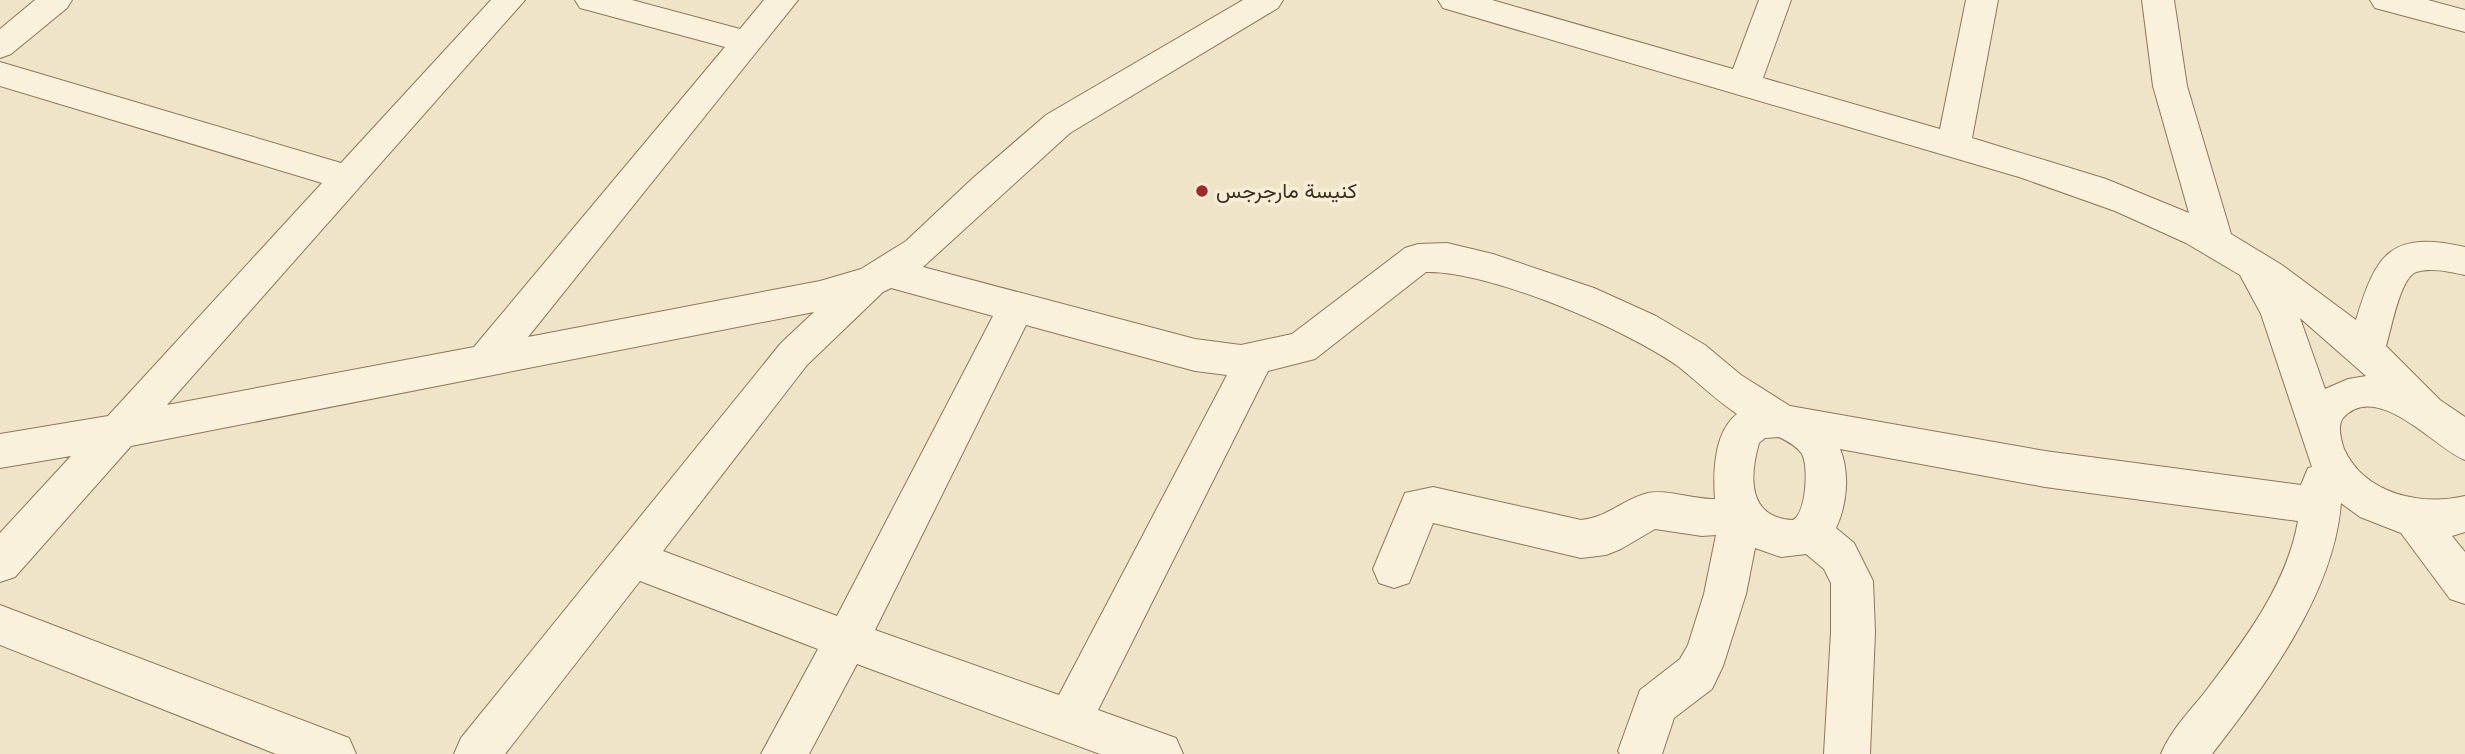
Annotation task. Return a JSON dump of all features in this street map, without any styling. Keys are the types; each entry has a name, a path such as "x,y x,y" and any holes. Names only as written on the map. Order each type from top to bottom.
{"street":[{"path":"0,47 56,0"},
{"path":"0,563 509,0"},
{"path":"590,0 747,42"},
{"path":"487,359 782,0"},
{"path":"477,754 794,354 879,277 919,251 985,187 1058,124 1266,0"},
{"path":"1454,0 1954,145 2097,189 2160,214 2215,241 2328,317 2442,415 2465,443"},
{"path":"1744,84 1775,0"},
{"path":"1954,145 1982,0"},
{"path":"2158,0 2170,86 2215,241"},
{"path":"2385,0 2465,21"},
{"path":"0,74 348,177"},
{"path":"2366,349 2392,270 2410,258 2445,256 2465,261"},
{"path":"0,451 119,431 820,296 879,277 1016,307 1195,355 1241,361 1302,348 1418,258 1447,257 1493,269 1581,299 1643,327 1692,356 1727,387 1785,422 1800,428 1816,442 1824,460 1821,518 1810,532 1791,539 1768,536 1748,524 1741,515 1734,496 1740,440 1744,432 1758,422 1785,422 2045,469 2334,529 2400,514 2443,520 2465,514"},
{"path":"2252,265 2278,312 2322,441 2334,467 2348,484 2400,514 2465,585"},
{"path":"784,754 847,640 1016,307"},
{"path":"1069,721 1255,358"},
{"path":"2184,754 2228,699 2281,618 2317,525 2322,418 2328,407 2338,399 2353,394 2387,395 2442,415"},
{"path":"1394,569 1419,506 1433,506 1581,538 1606,536 1651,510 1702,518 1741,515"},
{"path":"1641,751 1656,705 1696,674 1708,651 1725,594 1741,515"},
{"path":"1810,532 1839,556 1852,582 1853,632 1847,754"},
{"path":"632,559 1160,754"},
{"path":"0,625 333,754"}],"place":[{"name":"كنيسة مارجرجس","path":"1202,191"}]}
